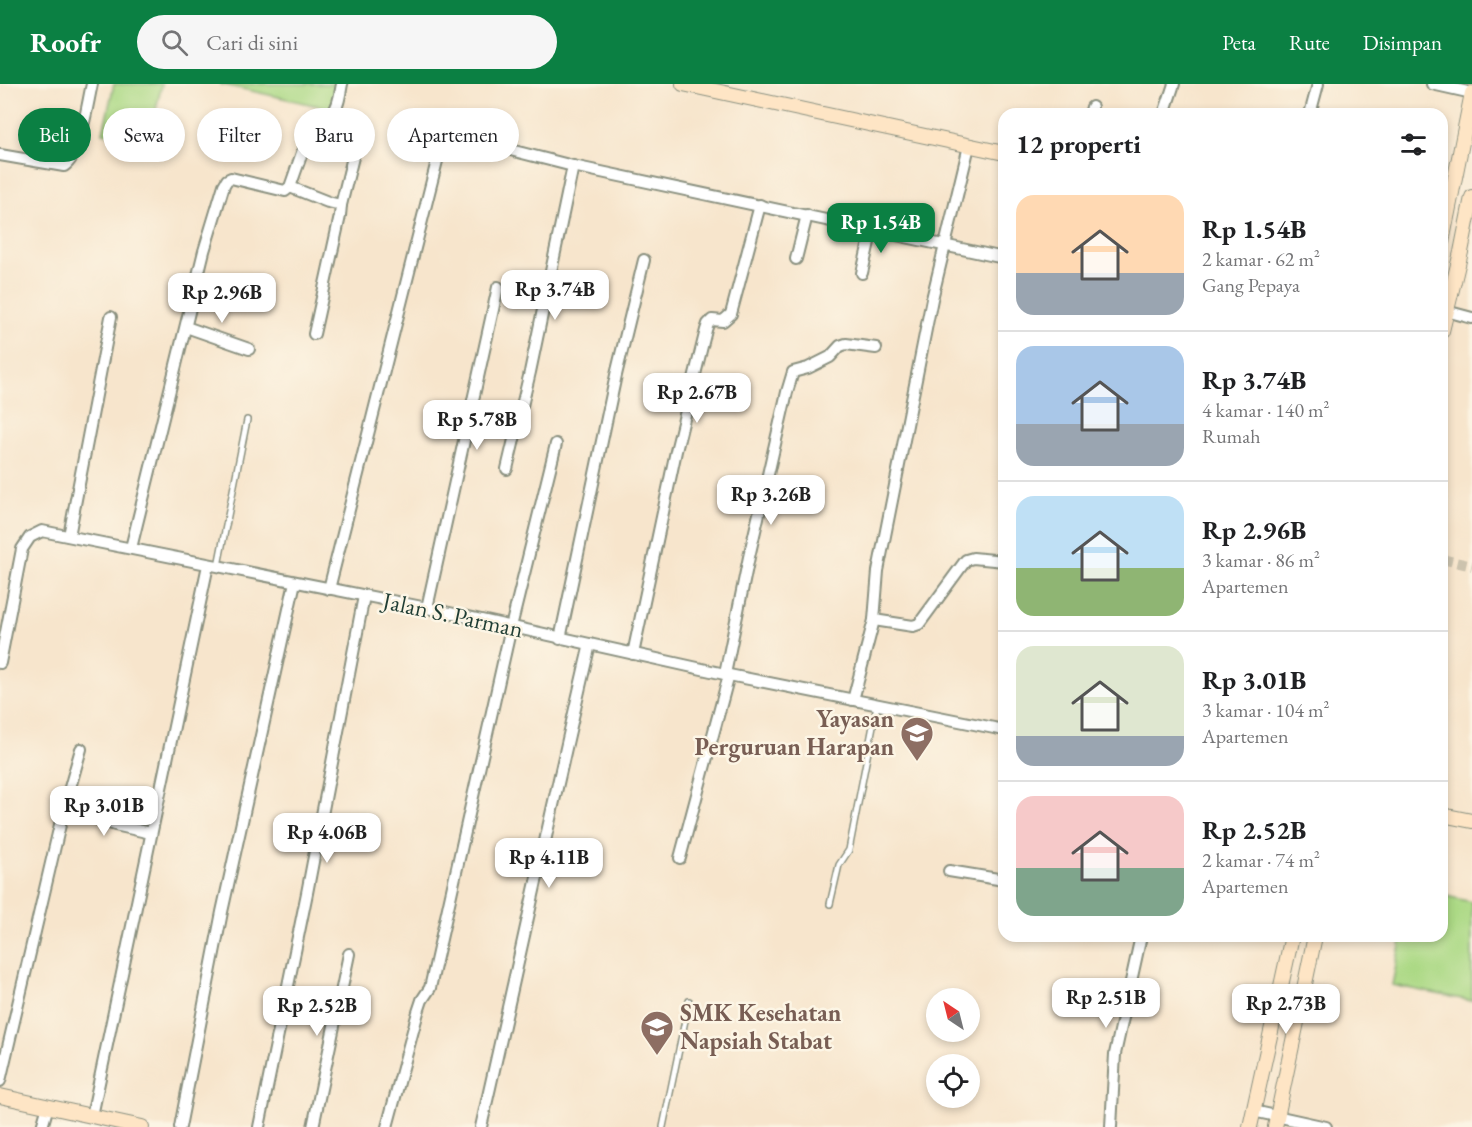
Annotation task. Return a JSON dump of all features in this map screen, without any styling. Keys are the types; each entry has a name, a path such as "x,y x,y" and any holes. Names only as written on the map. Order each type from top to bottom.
{"street":[{"path":"0,155 64,166 68,163 76,151 92,84"},
{"path":"131,548 204,251 227,180 231,178 285,192 290,188 313,124 328,117 335,110 342,84"},
{"path":"683,84 701,86 998,152"},
{"path":"1166,108 1174,84"},
{"path":"1312,108 1318,84"},
{"path":"1432,84 1472,93 1448,212"},
{"path":"329,589 443,143 447,139 453,137 471,140 573,166 998,257"},
{"path":"853,700 874,620 878,571 932,299 969,146"},
{"path":"314,334 352,162"},
{"path":"507,469 530,372 573,166"},
{"path":"290,188 341,206"},
{"path":"1448,303 1472,197"},
{"path":"633,654 676,451 706,330 712,320 723,321 731,314 760,205"},
{"path":"796,260 807,215"},
{"path":"862,273 872,229"},
{"path":"1448,249 1461,252"},
{"path":"560,639 613,386 644,260"},
{"path":"427,608 498,287"},
{"path":"1448,312 1472,318"},
{"path":"69,536 111,317"},
{"path":"186,327 249,349"},
{"path":"680,858 727,675 749,557 787,392 794,372 830,357 840,346 846,344 876,348"},
{"path":"387,1127 418,1012 430,988 511,627 556,444"},
{"name":"Jalan S. Parman","path":"0,663 22,549 30,537 42,531 427,608 727,675 998,729"},
{"path":"874,620 912,626 919,624 966,560 973,558 998,560"},
{"path":"92,1116 151,834 213,566"},
{"path":"180,1127 222,912 295,582"},
{"path":"259,1127 364,596"},
{"path":"482,1127 590,644"},
{"path":"0,1081 63,812 81,749"},
{"path":"63,812 92,817 151,834"},
{"path":"1448,816 1472,821"},
{"path":"949,871 998,879"},
{"path":"1111,1127 1115,1054 1140,942"},
{"path":"1250,1127 1291,942"},
{"path":"1276,1121 1314,942"},
{"path":"314,1127 349,954"},
{"path":"0,1096 142,1127"},
{"path":"42,1127 48,1106"},
{"path":"1253,1111 1276,1121 1326,1127"}],"lane":[{"path":"213,566 247,420"},
{"path":"830,904 839,865 849,850 877,705"},
{"path":"663,1127 689,1001"}],"green space":[{"path":"114,84 162,84 156,108 109,108"},
{"path":"220,84 338,84 332,108"},
{"path":"1448,896 1472,902 1472,1001 1392,985 1401,942 1448,942"}],"tunnel":[{"path":"1448,560 1472,566"}],"place":[{"name":"Yayasan Perguruan Harapan","path":"917,762"},
{"name":"SMK Kesehatan Napsiah Stabat","path":"657,1056"}]}
